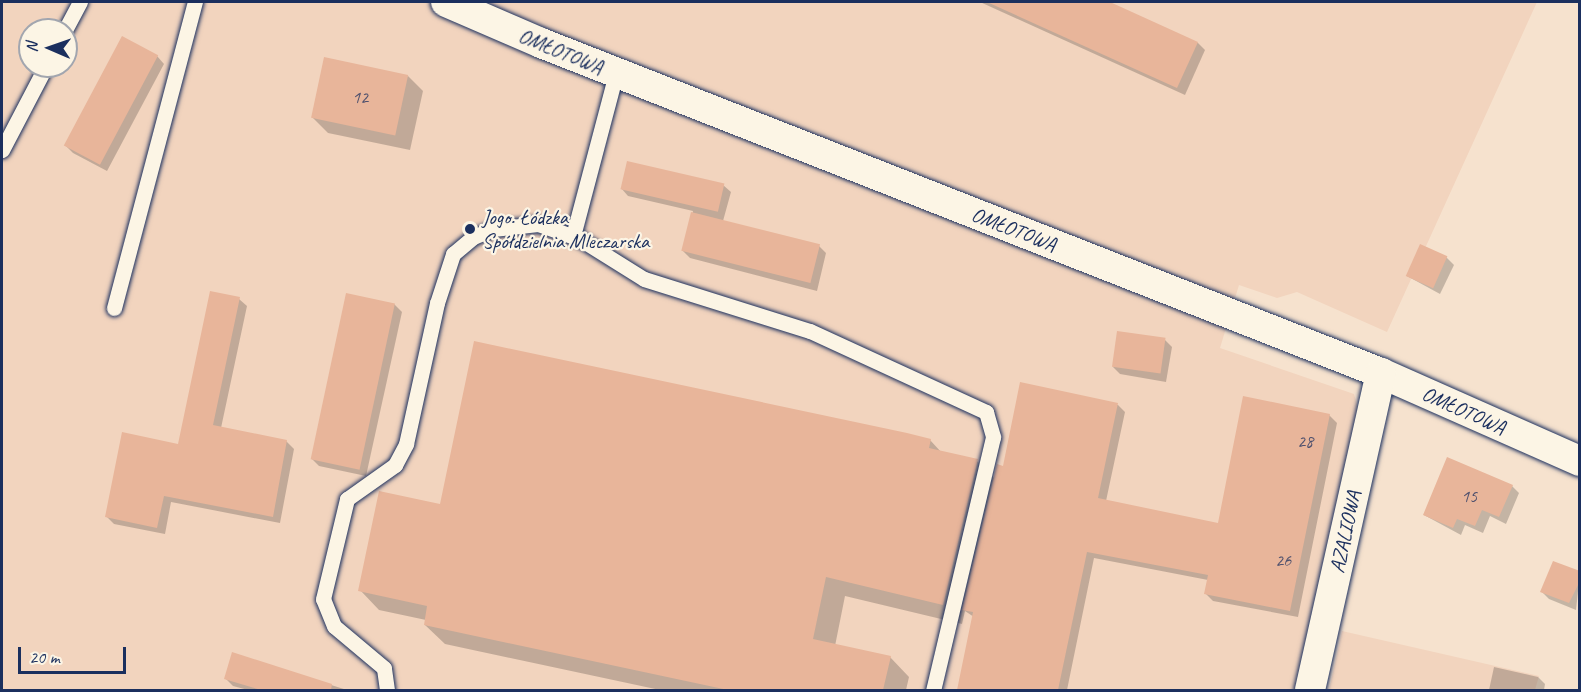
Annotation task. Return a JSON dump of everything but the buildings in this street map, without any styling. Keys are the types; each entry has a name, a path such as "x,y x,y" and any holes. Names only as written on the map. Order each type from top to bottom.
{"street":[{"name":"OMŁOTOWA","path":"446,2 615,73 1381,373 1580,461"},
{"name":"AZALIOWA","path":"1310,690 1381,373"}],"lane":[{"path":"71,18 80,2"},
{"path":"114,308 195,2"},
{"path":"573,236 615,73"},
{"path":"2,150 40,78"},
{"path":"387,690 384,668 334,626 323,599 347,499 395,465 406,444 437,303 453,254 473,237 493,229 538,224 573,236 644,279 810,331 986,412 993,437 933,690"}],"shaded area":[{"path":"2,2 1537,2 1387,332 1297,292 1277,298 1239,285 1220,348 1354,394 1358,408 1296,690 2,690"},
{"path":"1342,631 1539,676 1535,690 1329,690"}],"place":[{"name":"Jogo. Łódzka Spółdzielnia Mleczarska","path":"470,229"}]}
